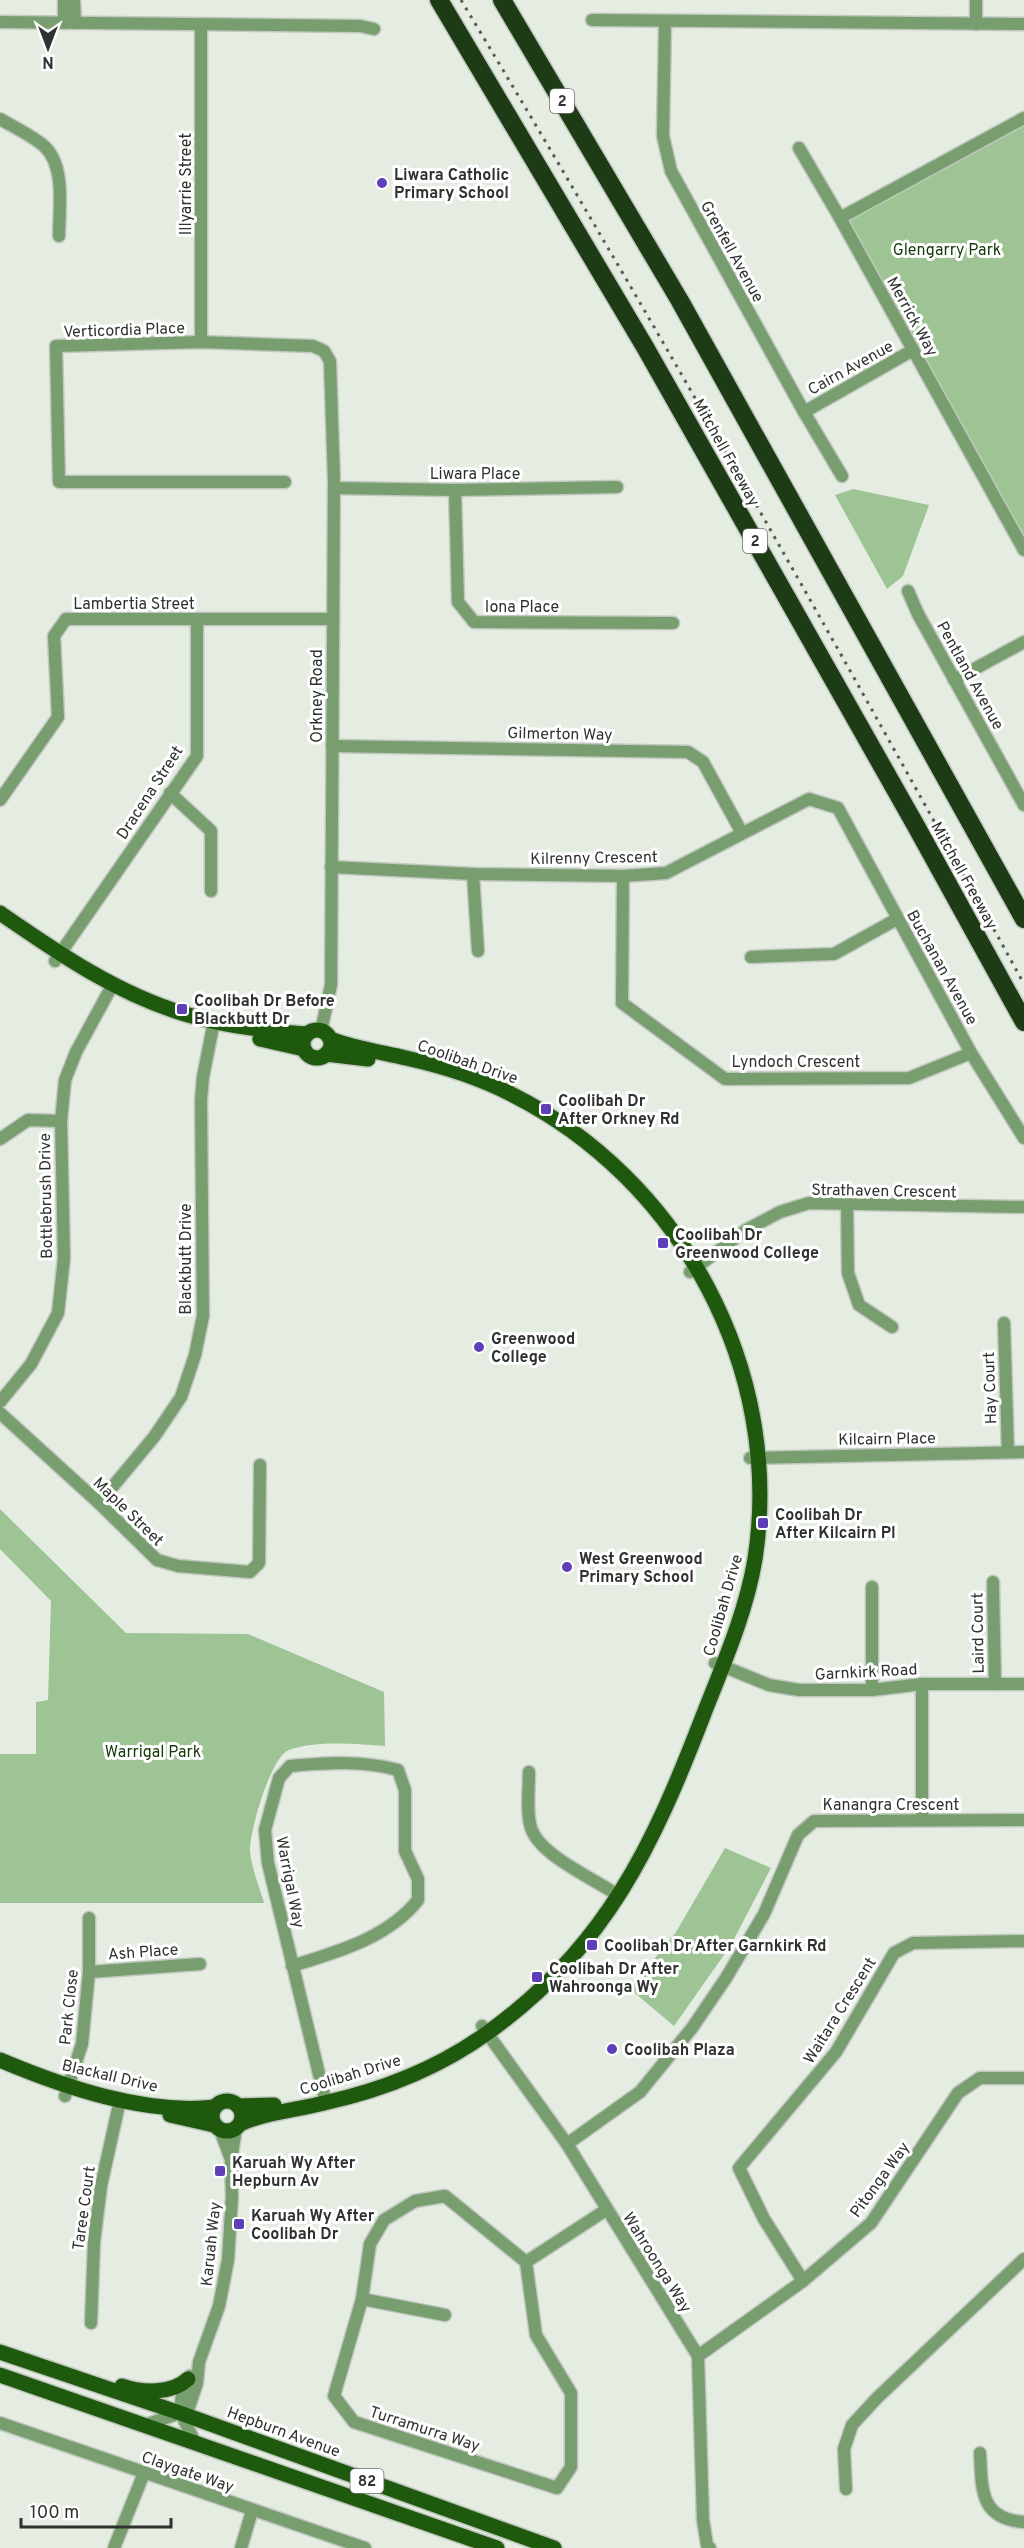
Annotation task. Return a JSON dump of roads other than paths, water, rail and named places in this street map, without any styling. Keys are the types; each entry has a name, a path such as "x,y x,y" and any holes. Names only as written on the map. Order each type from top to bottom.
{"highway":[{"path":"430,0 476,64"},
{"name":"Mitchell Freeway","path":"439,0 645,347 910,815 1024,1022"},
{"name":"Mitchell Freeway","path":"502,0 680,301 1024,919"},
{"path":"507,0 523,34"}],"main road":[{"name":"Coolibah Drive","path":"1,919 58,957 163,1016 315,1038 450,1070 495,1086 535,1107 575,1135 646,1199 694,1270 729,1355 755,1458 744,1568 719,1665 664,1790 615,1893 560,1959 485,2030 399,2071 325,2099 228,2127"},
{"name":"Coolibah Drive","path":"315,1038 308,1055 315,1058 326,1054 383,1061 448,1078 500,1099 530,1115 586,1154 630,1194 694,1270"},
{"path":"315,1038 330,1046 326,1054"},
{"name":"Blackall Drive","path":"0,2060 67,2091"},
{"name":"Blackall Drive","path":"0,2070 67,2091 228,2127"},
{"name":"Coolibah Drive","path":"238,2106 273,2105 325,2099"},
{"path":"228,2102 238,2106 242,2114 228,2127 212,2118 215,2107 228,2102"},
{"name":"Blackall Drive","path":"119,2104 215,2107"},
{"name":"Hepburn Avenue","path":"0,2352 180,2413 554,2548"},
{"path":"58,2372 83,2373 128,2388 150,2390 179,2387 188,2379"},
{"name":"82","path":"0,2375 497,2548"}],"street":[{"path":"64,0 69,23"},
{"path":"69,23 74,0"},
{"path":"976,0 976,24"},
{"path":"591,20 1024,24"},
{"path":"0,22 360,26 374,29"},
{"name":"Grenfell Avenue","path":"665,22 663,136 671,171 804,412 842,476"},
{"name":"Illyarrie Street","path":"201,25 201,342"},
{"path":"840,218 1024,118"},
{"path":"0,119 45,147 53,158 59,185 59,236"},
{"name":"Merrick Way","path":"799,148 1024,550"},
{"name":"Verticordia Place","path":"285,482 59,482 56,346 201,342 314,346 324,351 330,361"},
{"name":"Cairn Avenue","path":"804,412 913,350"},
{"name":"Orkney Road","path":"315,1038 331,986 334,488 330,361"},
{"name":"Liwara Place","path":"334,488 455,490 617,487"},
{"name":"Iona Place","path":"455,490 458,602 474,622 673,623"},
{"name":"Pentland Avenue","path":"908,591 1024,806"},
{"name":"Lambertia Street","path":"0,800 58,717 54,636 66,619 333,619"},
{"name":"Dracena Street","path":"58,957 197,756 197,619"},
{"path":"954,680 1024,642"},
{"name":"Gilmerton Way","path":"332,746 688,752 703,762 742,833"},
{"path":"170,793 211,831 211,891"},
{"name":"Kilrenny Crescent","path":"331,867 473,874 623,876 666,873 810,799 838,808"},
{"name":"Buchanan Avenue","path":"838,808 971,1053 1024,1138"},
{"path":"473,874 478,951"},
{"name":"Lyndoch Crescent","path":"623,876 622,1003 725,1079 909,1078 971,1053"},
{"path":"752,957 834,954 897,919"},
{"name":"Bottlebrush Drive","path":"0,1402 31,1364 57,1313 64,1258 61,1121 69,1068 110,988"},
{"name":"Blackbutt Drive","path":"99,1503 154,1437 181,1397 195,1355 203,1316 201,1100 213,1025"},
{"path":"0,1139 28,1120 61,1121"},
{"name":"Strathaven Crescent","path":"694,1270 746,1230 780,1212 809,1203 1024,1207"},
{"path":"847,1204 848,1274 860,1305 892,1327"},
{"name":"Hay Court","path":"1004,1323 1008,1452"},
{"name":"Maple Street","path":"0,1413 99,1503 157,1560 178,1566 250,1572 259,1563 260,1465"},
{"name":"Kilcairn Place","path":"755,1458 1024,1452"},
{"name":"Laird Court","path":"993,1582 995,1684"},
{"path":"872,1587 872,1690"},
{"name":"Garnkirk Road","path":"719,1665 784,1689 872,1690 922,1684 1024,1684"},
{"path":"922,1684 922,1820"},
{"name":"Warrigal Way","path":"292,1966 351,1948 406,1916 418,1900 418,1879 405,1851 405,1790 398,1770 380,1765 334,1762 290,1766 279,1778 265,1830 268,1863 292,1966 325,2099"},
{"path":"530,1772 529,1818 535,1837 548,1851 615,1893"},
{"name":"Kanangra Crescent","path":"567,2144 640,2092 692,2028 726,1978 764,1914 798,1834 814,1821 1024,1820"},
{"name":"Park Close","path":"67,2091 82,2044 89,1972 89,1918"},
{"name":"Waitara Crescent","path":"803,2281 764,2219 739,2168 836,2052 894,1953 913,1943 1024,1941"},
{"name":"Ash Place","path":"89,1972 200,1964"},
{"name":"Wahroonga Way","path":"485,2030 567,2144 698,2356"},
{"name":"Pitonga Way","path":"698,2356 803,2281 871,2223 958,2093 980,2078 1024,2078"},
{"name":"Taree Court","path":"90,2323 94,2242 101,2186 119,2104"},
{"name":"Karuah Way","path":"180,2413 189,2407 197,2383 200,2362 219,2306 228,2260 232,2197 228,2127"},
{"name":"Turramurra Way","path":"445,2196 526,2262 536,2335 571,2393 571,2467 557,2488 354,2422 334,2396 362,2299 370,2244 384,2220 415,2200 445,2196"},
{"path":"526,2262 606,2210"},
{"path":"846,2489 844,2449 852,2425 877,2398 1024,2259"},
{"path":"362,2299 445,2315"},
{"path":"698,2356 703,2520 707,2545 710,2548"},
{"name":"Karuah Way","path":"180,2413 188,2379 200,2362"},
{"path":"145,2425 180,2413 195,2442"},
{"name":"Claygate Way","path":"0,2423 365,2548"},
{"path":"980,2453 983,2495 995,2513 1014,2522 1024,2522"},
{"path":"114,2548 144,2473"},
{"path":"241,2548 252,2511"}],"railway":[{"path":"461,0 606,244 747,489 1024,984"}],"place":[{"name":"Liwara Catholic Primary School","path":"382,183"},
{"name":"Coolibah Dr Before Blackbutt Dr","path":"182,1009"},
{"name":"Coolibah Dr After Orkney Rd","path":"546,1109"},
{"name":"Coolibah Dr Greenwood College","path":"663,1243"},
{"name":"Greenwood College","path":"479,1347"},
{"name":"Coolibah Dr After Kilcairn Pl","path":"763,1523"},
{"name":"West Greenwood Primary School","path":"567,1567"},
{"name":"Coolibah Dr After Garnkirk Rd","path":"592,1945"},
{"name":"Coolibah Dr After Wahroonga Wy","path":"537,1977"},
{"name":"Coolibah Plaza","path":"612,2049"},
{"name":"Karuah Wy After Hepburn Av","path":"220,2171"},
{"name":"Karuah Wy After Coolibah Dr","path":"239,2224"}],"park label":[{"name":"Glengarry Park","path":"947,249"},
{"name":"Warrigal Park","path":"153,1751"}]}
